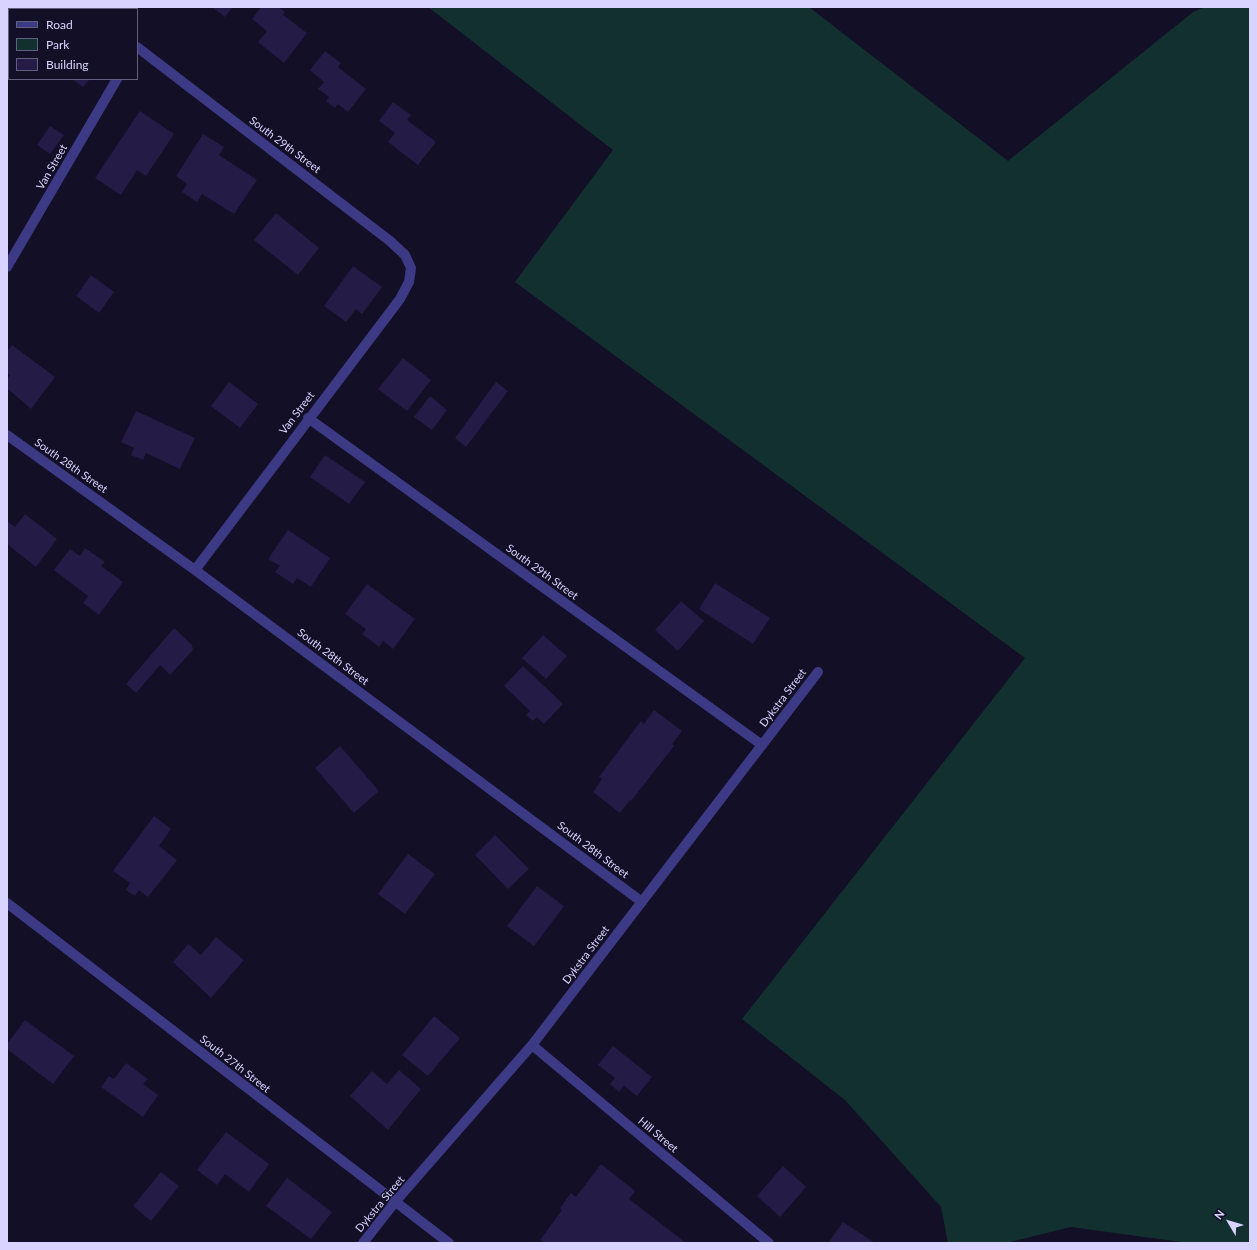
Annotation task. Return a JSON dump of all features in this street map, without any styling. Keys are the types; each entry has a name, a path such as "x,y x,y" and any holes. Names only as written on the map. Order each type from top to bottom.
{"street":[{"name":"South 29th Street","path":"138,48 390,241 405,255 411,268"},
{"name":"Van Street","path":"7,267 116,80"},
{"name":"Van Street","path":"196,570 308,418 400,299 409,282 411,268"},
{"name":"South 29th Street","path":"308,418 762,745"},
{"name":"South 28th Street","path":"7,435 196,570 642,902"},
{"name":"Dykstra Street","path":"362,1243 395,1202 532,1045 818,672"},
{"name":"South 27th Street","path":"7,903 449,1243"},
{"name":"Hill Street","path":"532,1045 769,1243"}],"green space":[{"path":"428,7 809,7 1008,161 1193,12 1205,7 1250,7 1250,1243 1188,1243 1071,1227 1006,1243 948,1243 941,1207 845,1100 742,1019 1025,658 515,282 613,150"}],"building":[{"path":"7,7 32,8 8,8 7,41"},
{"path":"212,7 233,7 225,17"},
{"path":"261,7 278,7 285,12 283,15 307,33 284,63 258,42 267,31 252,19"},
{"path":"325,51 341,63 338,67 366,89 348,112 338,104 335,108 326,101 329,97 318,89 324,82 310,70"},
{"path":"73,80 89,80 83,87"},
{"path":"393,102 411,115 407,120 436,142 418,165 388,142 395,133 379,121"},
{"path":"140,111 174,134 146,176 137,170 121,195 95,178"},
{"path":"50,126 64,135 50,154 37,145"},
{"path":"203,134 224,147 219,155 257,180 234,214 202,194 197,202 182,192 187,184 176,176"},
{"path":"276,213 319,248 298,275 254,240"},
{"path":"353,266 382,287 362,314 356,309 346,322 324,306"},
{"path":"91,275 114,292 99,313 76,296"},
{"path":"12,345 55,377 31,409 7,388 7,379 10,375 7,373 7,351"},
{"path":"403,358 431,380 407,411 378,389"},
{"path":"229,382 258,404 240,428 211,406"},
{"path":"496,382 508,391 466,447 455,438"},
{"path":"430,396 447,410 432,430 414,417"},
{"path":"136,411 195,438 180,469 146,453 143,460 131,455 134,448 121,442"},
{"path":"325,455 365,482 349,504 310,477"},
{"path":"25,514 57,539 36,567 7,544 7,521 15,527"},
{"path":"288,530 330,558 311,587 297,578 293,584 275,572 280,566 268,559"},
{"path":"85,548 105,562 101,566 123,582 99,615 83,603 88,596 54,570 70,549 80,556"},
{"path":"715,583 770,618 753,644 699,609"},
{"path":"367,584 415,619 393,649 383,641 379,647 362,634 366,629 345,614"},
{"path":"681,601 704,621 678,651 655,630"},
{"path":"174,628 192,645 193,650 170,675 160,665 136,693 126,684"},
{"path":"543,635 567,656 546,679 522,658"},
{"path":"523,666 563,704 544,724 537,717 533,721 526,715 530,711 504,686"},
{"path":"654,710 682,731 672,744 674,746 620,813 593,792 602,779 599,777 641,721 644,724"},
{"path":"340,746 379,791 354,813 315,768"},
{"path":"154,816 171,829 159,846 177,860 148,897 139,890 135,896 126,890 130,883 113,871"},
{"path":"495,835 529,869 508,889 475,855"},
{"path":"408,854 435,874 405,914 378,894"},
{"path":"537,886 564,906 534,946 507,926"},
{"path":"216,937 244,960 211,998 173,962 188,944 201,955"},
{"path":"434,1016 460,1038 428,1076 402,1055"},
{"path":"25,1020 74,1056 53,1084 7,1049 7,1044"},
{"path":"613,1046 652,1077 637,1096 624,1086 619,1092 610,1084 615,1078 598,1065"},
{"path":"126,1063 148,1079 143,1084 158,1095 143,1117 101,1087 109,1076 114,1079"},
{"path":"399,1070 421,1089 388,1130 350,1096 372,1071 387,1084"},
{"path":"226,1132 269,1164 249,1192 225,1174 217,1185 197,1170"},
{"path":"601,1164 635,1191 629,1199 686,1243 544,1243 540,1240 562,1210 560,1208 571,1193 576,1197"},
{"path":"783,1166 806,1187 780,1217 757,1196"},
{"path":"161,1172 179,1186 151,1221 133,1206"},
{"path":"287,1178 332,1212 311,1239 266,1206"},
{"path":"843,1222 875,1243 828,1243"}]}
